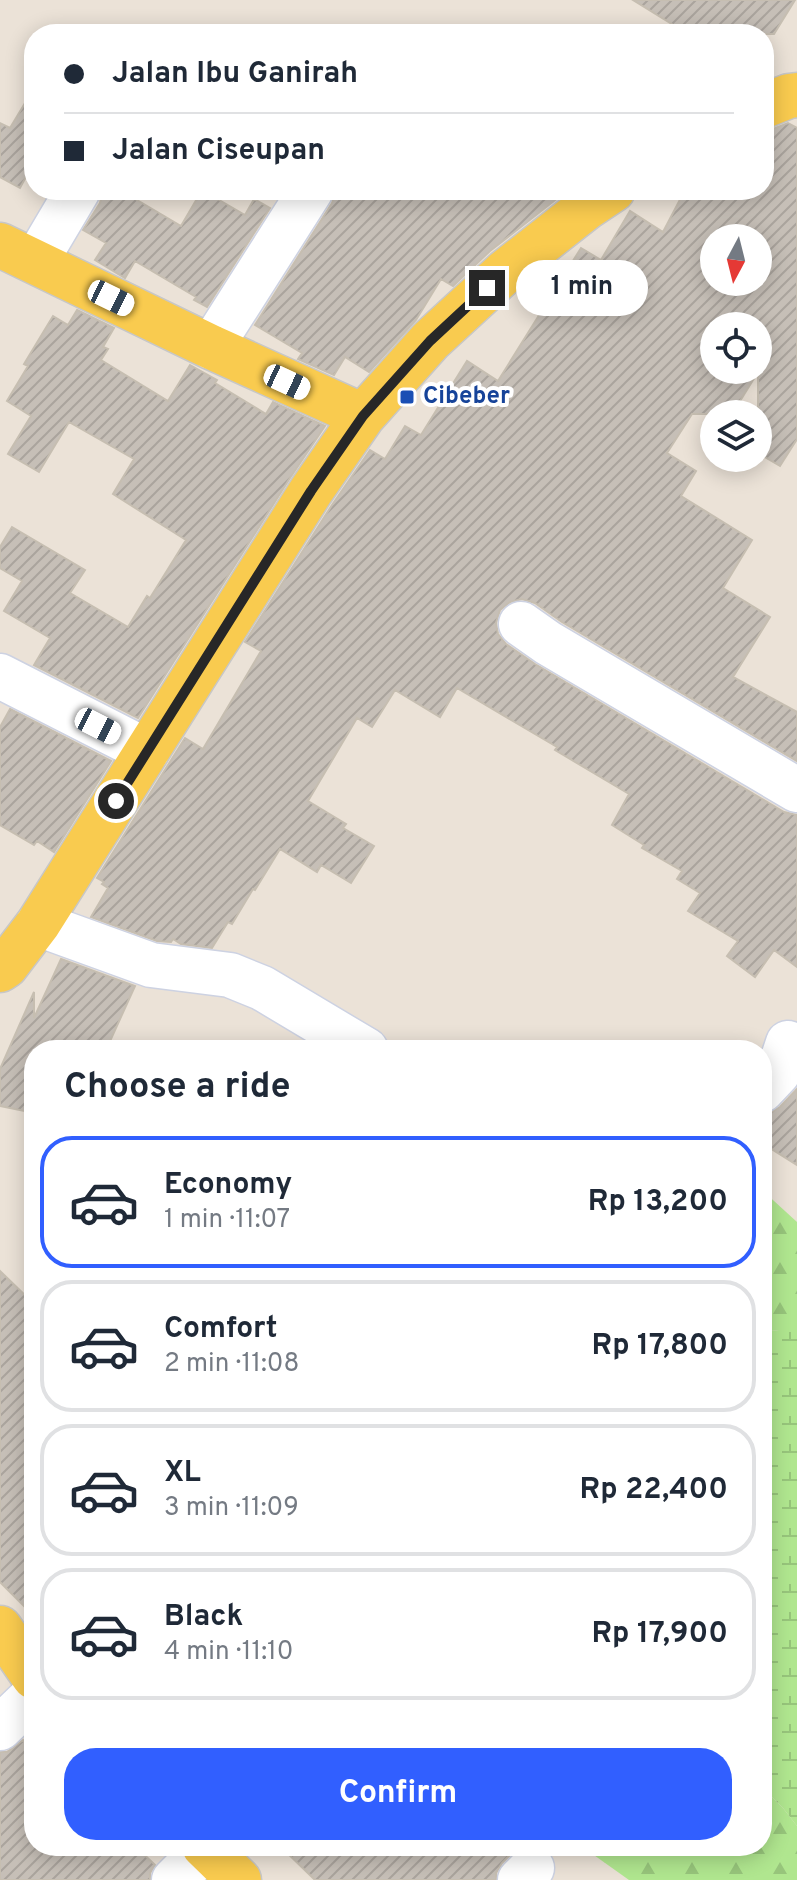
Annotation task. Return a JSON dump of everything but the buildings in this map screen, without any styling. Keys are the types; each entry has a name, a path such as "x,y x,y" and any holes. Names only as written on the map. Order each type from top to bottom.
{"main road":[{"path":"0,970 38,924 311,491 363,416 430,341 506,271 598,200"},
{"path":"18,253 211,347 363,416"},
{"path":"0,1628 24,1663"},
{"path":"214,1856 239,1880"}],"street":[{"path":"18,253 68,200"},
{"path":"211,347 305,200"},
{"path":"521,624 561,651 797,790"},
{"path":"0,676 147,751"},
{"path":"38,924 151,965 230,975 262,988 349,1040"},
{"path":"772,1079 778,1073 788,1043"},
{"path":"0,1728 24,1705"},
{"path":"174,1880 197,1856"}],"green space":[{"path":"772,1199 797,1222 797,1330 772,1331"},
{"path":"797,1330 797,1826 772,1797 772,1331"},
{"path":"772,1797 797,1826 797,1880 629,1880 595,1856 772,1856"}],"place":[{"name":"Cibeber","path":"407,397"}],"route":[{"path":"116,801 311,491 363,416 430,341 487,288"}]}
